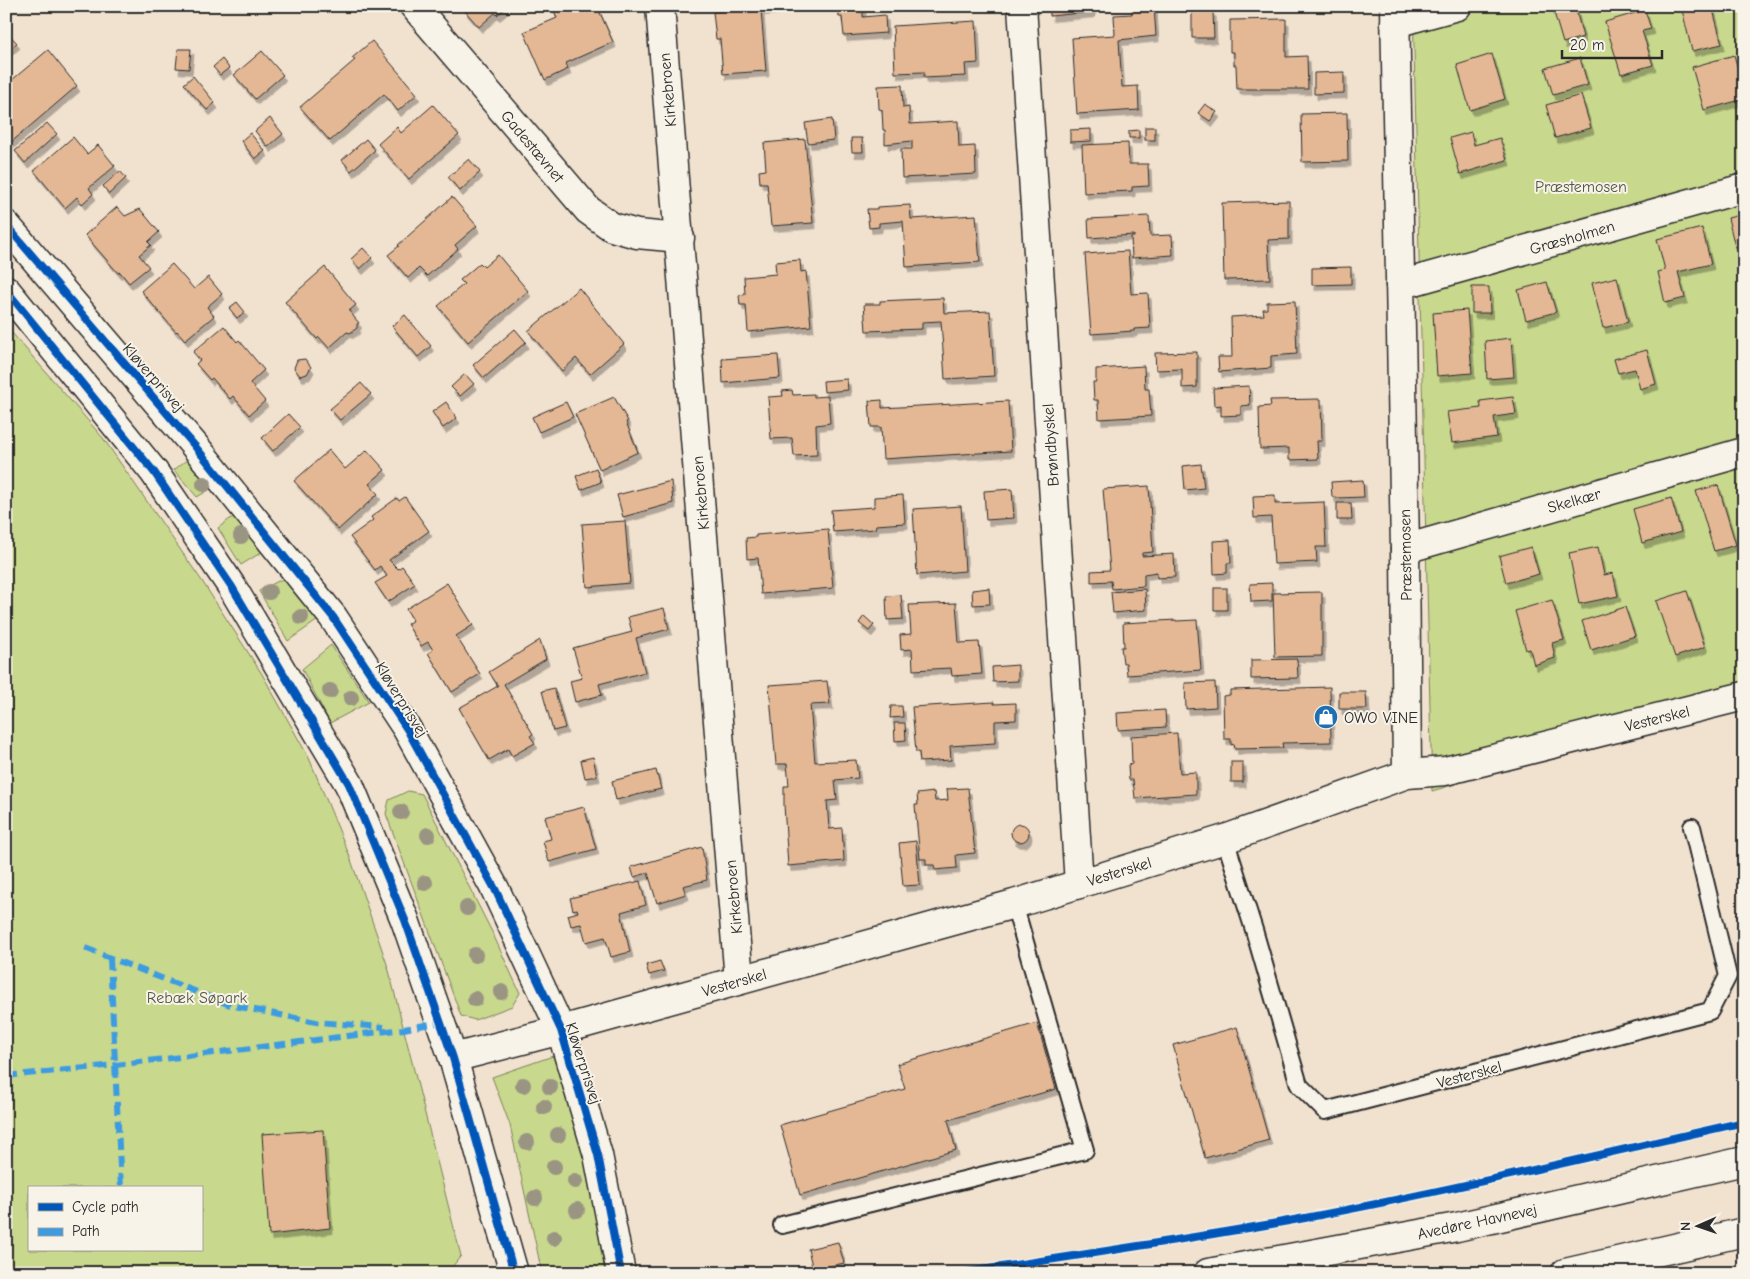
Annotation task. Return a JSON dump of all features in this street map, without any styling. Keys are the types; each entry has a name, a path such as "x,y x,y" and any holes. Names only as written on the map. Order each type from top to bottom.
{"street":[{"name":"Gadestævnet","path":"414,6 588,210 612,227 620,230 637,234 680,238"},
{"name":"Kirkebroen","path":"660,6 739,980"},
{"name":"Brøndbyskel","path":"1022,6 1079,884"},
{"path":"1395,14 1457,6"},
{"name":"Præstemosen","path":"1395,14 1405,549 1407,774"},
{"name":"Græsholmen","path":"1400,285 1744,188"},
{"name":"Kløverprisvej","path":"6,225 194,445 333,617 407,729 495,889 560,1030 598,1155 620,1273"},
{"path":"6,290 154,472 232,587 330,750 352,792 402,911 453,1058 514,1273"},
{"name":"Skelkær","path":"1405,549 1744,452"},
{"name":"Vesterskel","path":"453,1058 1014,904 1225,838 1407,774 1445,771 1744,696"},
{"name":"Avedøre Havnevej","path":"1208,1273 1457,1226 1744,1161"},
{"path":"1564,1273 1744,1232"}],"lane":[{"name":"Vesterskel","path":"1225,838 1299,1084 1325,1111 1710,1011 1728,976 1692,827"},
{"path":"782,1225 1085,1150 1014,904"}],"green space":[{"name":"Præstemosen","path":"1413,6 1744,6 1744,699 1432,791"},
{"name":"Rebæk Søpark","path":"6,326 103,438 202,581 262,674 309,758 350,857 388,967 461,1256 447,1273 6,1273"},
{"path":"189,458 214,487 197,497 174,470"},
{"path":"238,513 265,550 241,565 218,528"},
{"path":"288,576 318,620 288,641 259,591"},
{"path":"331,645 369,702 330,723 302,669"},
{"path":"408,791 422,794 492,932 520,993 512,1006 475,1020 461,1016 386,814 389,800"},
{"path":"553,1056 577,1121 592,1192 605,1273 542,1273 510,1125 492,1077"}],"building":[{"path":"469,6 508,6 497,15 495,13 479,27 464,10"},
{"path":"567,6 570,12 584,6 597,6 613,42 566,63 568,69 545,80 524,32 557,18 554,11"},
{"path":"743,6 784,6 784,8 761,10 766,71 723,74 720,39 716,39 713,12 743,9"},
{"path":"838,6 863,6 863,17 885,15 886,33 844,36 842,17 839,17"},
{"path":"1050,6 1092,6 1092,12 1050,16"},
{"path":"1132,6 1154,6 1156,36 1119,40 1122,87 1138,86 1139,110 1077,114 1072,38 1115,35 1114,15 1132,14"},
{"path":"1552,6 1575,6 1583,37 1563,43"},
{"path":"1681,6 1712,6 1722,44 1692,51"},
{"path":"1645,10 1651,29 1642,31 1653,65 1621,74 1605,22"},
{"path":"1192,11 1213,11 1214,38 1192,38"},
{"path":"1286,19 1286,57 1307,56 1308,89 1237,89 1234,52 1230,52 1230,20"},
{"path":"976,21 978,63 965,64 966,76 924,78 924,72 895,73 893,26"},
{"path":"6,31 17,43 6,52"},
{"path":"372,41 417,94 398,111 384,94 330,141 300,107 355,60 352,58"},
{"path":"178,49 191,49 189,69 176,68"},
{"path":"48,50 77,86 8,145 6,143 6,85"},
{"path":"262,51 283,75 255,99 234,75"},
{"path":"1492,54 1505,99 1470,110 1457,65"},
{"path":"1734,55 1744,90 1744,99 1704,110 1692,67"},
{"path":"1580,58 1588,85 1553,95 1545,68"},
{"path":"222,59 229,68 220,75 213,67"},
{"path":"1344,72 1344,93 1314,94 1314,73"},
{"path":"193,76 215,103 207,110 184,84"},
{"path":"902,85 903,108 909,107 910,124 958,121 959,147 975,146 976,174 902,178 901,149 912,149 912,141 885,144 882,110 879,109 878,86"},
{"path":"1581,95 1591,128 1555,138 1546,105"},
{"path":"1205,104 1217,112 1210,121 1198,113"},
{"path":"433,105 459,135 409,179 378,144 397,127 401,133"},
{"path":"1347,113 1348,161 1302,162 1301,114"},
{"path":"270,118 283,134 268,147 255,131"},
{"path":"832,119 834,140 808,143 805,123"},
{"path":"47,123 57,134 25,163 15,151"},
{"path":"1145,127 1155,127 1155,140 1145,140"},
{"path":"1091,129 1091,141 1070,142 1070,130"},
{"path":"1139,130 1139,138 1129,138 1129,131"},
{"path":"1471,132 1474,145 1500,138 1507,160 1460,174 1450,138"},
{"path":"250,133 265,151 255,159 241,141"},
{"path":"73,137 87,154 98,145 115,166 89,188 93,194 82,204 77,197 65,208 34,171"},
{"path":"851,138 862,138 863,152 852,152"},
{"path":"366,139 375,150 351,171 342,160"},
{"path":"805,139 813,223 771,226 767,183 760,183 759,171 766,170 764,143"},
{"path":"1128,143 1129,164 1148,164 1149,186 1132,187 1132,191 1084,193 1082,145"},
{"path":"469,159 480,172 460,191 448,177"},
{"path":"120,171 126,178 109,194 103,186"},
{"path":"452,197 477,226 455,245 458,249 427,276 419,268 408,278 388,255"},
{"path":"1289,201 1289,239 1268,240 1270,279 1224,280 1222,203"},
{"path":"910,205 911,219 976,215 980,262 906,267 903,221 879,223 879,227 869,228 867,209"},
{"path":"117,207 125,216 140,209 159,232 148,242 151,245 139,255 149,267 129,283 85,235"},
{"path":"1744,214 1744,245 1735,247 1728,218"},
{"path":"1149,216 1150,236 1172,235 1173,255 1132,258 1131,237 1134,237 1134,235 1089,238 1088,219"},
{"path":"1702,228 1711,264 1678,272 1685,298 1665,303 1658,272 1665,270 1657,239"},
{"path":"363,248 372,258 360,269 351,259"},
{"path":"1128,251 1131,294 1148,293 1150,328 1091,334 1085,254"},
{"path":"498,255 528,291 468,342 438,306 464,284 460,280 480,263 484,267"},
{"path":"800,260 801,272 806,271 811,326 748,332 746,305 740,305 739,295 745,294 744,277 776,274 775,262"},
{"path":"172,264 194,289 208,277 222,294 207,307 214,316 185,340 141,291"},
{"path":"325,267 356,305 349,311 359,323 357,328 350,333 347,332 329,348 319,337 317,339 285,302"},
{"path":"1351,267 1351,284 1312,285 1312,268"},
{"path":"1617,277 1628,322 1603,328 1592,283"},
{"path":"1547,282 1556,312 1526,320 1518,290"},
{"path":"1472,287 1489,287 1490,313 1472,313"},
{"path":"579,288 624,344 590,374 576,358 562,371 528,331"},
{"path":"943,298 944,313 990,311 994,376 945,379 941,321 922,322 922,329 866,331 864,304 880,304 880,301"},
{"path":"1295,301 1297,354 1271,356 1271,368 1219,372 1218,357 1232,357 1231,317 1264,315 1263,309 1267,309 1267,302"},
{"path":"237,302 245,312 237,318 229,308"},
{"path":"1467,310 1472,373 1437,376 1433,313"},
{"path":"405,315 431,346 418,357 392,326"},
{"path":"224,326 237,342 239,340 264,370 250,383 265,401 249,415 233,396 230,399 212,378 210,380 196,364 200,360 193,352"},
{"path":"515,329 526,342 484,378 473,365"},
{"path":"1511,338 1514,377 1487,379 1485,341"},
{"path":"1647,350 1656,384 1640,389 1635,369 1618,373 1614,359"},
{"path":"1197,352 1197,387 1182,388 1182,369 1156,370 1155,353"},
{"path":"778,355 780,378 723,383 722,359"},
{"path":"305,359 311,367 307,374 300,376 294,368 297,360"},
{"path":"1144,366 1145,389 1149,389 1151,416 1099,419 1098,400 1094,400 1093,382 1096,382 1096,369"},
{"path":"465,374 474,384 460,396 451,387"},
{"path":"847,379 848,390 824,392 823,381"},
{"path":"361,383 371,394 340,420 330,409"},
{"path":"1249,386 1250,405 1241,406 1241,415 1221,416 1221,405 1214,406 1213,388"},
{"path":"792,390 793,395 814,394 814,397 828,396 830,423 816,425 817,455 794,456 792,438 771,439 768,397 783,396 782,391"},
{"path":"614,397 628,421 626,422 638,452 600,470 575,414"},
{"path":"1513,397 1516,414 1494,417 1497,437 1452,443 1447,412 1481,408 1480,401"},
{"path":"1321,399 1322,441 1317,441 1318,459 1289,460 1289,448 1260,449 1259,407 1271,406 1270,400"},
{"path":"882,400 882,408 1008,401 1011,451 883,459 881,427 871,427 869,401"},
{"path":"446,402 457,418 443,428 432,412"},
{"path":"566,402 573,417 539,432 532,417"},
{"path":"288,414 300,427 273,451 262,438"},
{"path":"329,450 345,469 367,450 385,470 369,484 378,494 338,530 294,481"},
{"path":"1201,464 1204,488 1185,490 1183,466"},
{"path":"596,468 601,482 581,490 576,476"},
{"path":"1363,480 1364,497 1332,497 1331,482"},
{"path":"671,481 673,503 623,517 617,495"},
{"path":"1718,485 1736,545 1714,551 1696,491"},
{"path":"1149,486 1153,552 1142,553 1142,556 1174,554 1175,577 1157,578 1157,572 1144,574 1144,586 1112,589 1111,581 1091,582 1091,571 1110,570 1103,489"},
{"path":"1012,489 1014,518 986,520 984,491"},
{"path":"903,495 905,523 876,525 875,529 833,532 831,510 874,507 874,497"},
{"path":"1275,495 1275,504 1324,502 1326,547 1316,547 1317,562 1274,564 1271,517 1254,518 1253,496"},
{"path":"405,497 429,531 389,560 398,569 402,566 415,584 388,602 375,583 387,576 380,566 375,570 350,537 373,520 371,517 397,498 399,501"},
{"path":"1671,498 1681,532 1642,543 1633,509"},
{"path":"1337,503 1351,503 1352,520 1337,520"},
{"path":"961,506 965,571 917,575 913,509"},
{"path":"625,521 630,583 587,587 582,524"},
{"path":"828,529 833,588 761,594 758,558 747,559 746,538 756,537 756,535"},
{"path":"1230,540 1231,563 1227,563 1227,573 1214,574 1213,541"},
{"path":"1531,547 1539,574 1506,583 1499,556"},
{"path":"1598,547 1604,575 1613,573 1618,596 1579,604 1569,553"},
{"path":"447,583 473,625 456,636 480,674 452,692 428,653 433,650 428,642 421,646 407,624 413,620 406,609"},
{"path":"1272,583 1272,601 1251,602 1250,584"},
{"path":"989,588 990,604 973,605 972,590"},
{"path":"1214,588 1227,588 1227,610 1214,610"},
{"path":"1145,589 1146,610 1113,613 1111,592"},
{"path":"1687,591 1705,647 1675,657 1656,601"},
{"path":"1322,592 1322,656 1275,657 1273,593"},
{"path":"901,595 903,619 887,620 886,596"},
{"path":"1552,600 1564,640 1552,643 1555,658 1534,665 1530,649 1526,650 1515,611"},
{"path":"956,603 959,643 979,642 982,674 952,676 951,668 913,670 912,649 901,650 900,635 911,634 909,605"},
{"path":"1625,607 1635,636 1591,650 1582,621"},
{"path":"664,608 669,629 636,638 645,672 599,684 602,695 575,702 570,681 582,678 573,648 632,632 628,617"},
{"path":"864,616 874,625 869,631 859,623"},
{"path":"1197,620 1201,670 1127,675 1126,663 1123,663 1121,647 1124,647 1123,623"},
{"path":"540,640 546,659 504,684 533,734 530,736 535,743 512,756 508,749 489,760 459,708 498,686 489,672"},
{"path":"1297,659 1298,678 1251,679 1251,660"},
{"path":"1018,665 1018,681 993,682 992,667"},
{"path":"827,681 830,704 810,705 815,762 856,760 858,778 835,780 837,800 827,801 829,829 842,828 844,861 788,866 784,805 784,786 789,786 787,764 776,764 769,685"},
{"path":"1215,682 1216,707 1186,709 1185,683"},
{"path":"1330,687 1331,742 1282,743 1283,748 1235,749 1234,744 1231,745 1231,739 1224,739 1223,696 1230,695 1230,690"},
{"path":"554,688 565,728 553,731 542,691"},
{"path":"1339,692 1366,692 1367,709 1339,709"},
{"path":"994,702 994,704 1016,703 1016,720 995,721 995,743 950,746 951,760 920,762 919,752 916,752 912,707"},
{"path":"891,706 902,706 903,717 890,718"},
{"path":"1165,710 1166,727 1118,730 1117,713"},
{"path":"894,723 905,723 906,740 895,741"},
{"path":"1177,733 1180,773 1196,772 1196,794 1135,798 1133,780 1129,780 1128,765 1132,764 1131,736"},
{"path":"593,757 597,776 585,778 581,760"},
{"path":"1231,762 1243,762 1243,782 1231,782"},
{"path":"656,770 661,789 616,800 612,781"},
{"path":"968,788 975,853 956,855 957,868 935,870 934,865 926,865 926,859 920,859 915,805 918,805 917,794 934,792 935,801 948,800 947,789"},
{"path":"584,807 596,849 549,862 543,841 551,839 545,817"},
{"path":"1020,824 1026,827 1029,833 1026,839 1020,842 1014,839 1011,833 1014,827"},
{"path":"916,841 920,885 903,886 899,843"},
{"path":"702,847 707,880 683,886 686,894 657,903 648,873 634,877 631,867"},
{"path":"640,881 646,905 621,912 630,952 611,957 605,937 586,942 581,924 571,926 568,915 578,912 577,909 573,910 570,898"},
{"path":"660,961 664,971 649,975 646,965"},
{"path":"1037,1023 1056,1089 948,1120 956,1150 800,1195 780,1125 905,1089 897,1064"},
{"path":"1237,1027 1269,1140 1205,1158 1173,1045"},
{"path":"323,1130 330,1228 269,1235 262,1134"},
{"path":"838,1242 844,1263 813,1270 808,1249"}],"marked path":[{"path":"85,948 230,1005 316,1022 384,1027"},
{"path":"110,958 121,1186"},
{"path":"6,1076 116,1065 404,1029 441,1022"}],"cycle path":[{"path":"6,225 194,445 333,617 407,729 495,889 561,1030 598,1155 621,1273"},
{"path":"6,290 154,472 232,587 349,784 405,920 453,1058 514,1273"},
{"path":"961,1273 1090,1254 1305,1218 1470,1184 1744,1122"}],"place":[{"name":"OWO VINE","path":"1326,717"}]}
